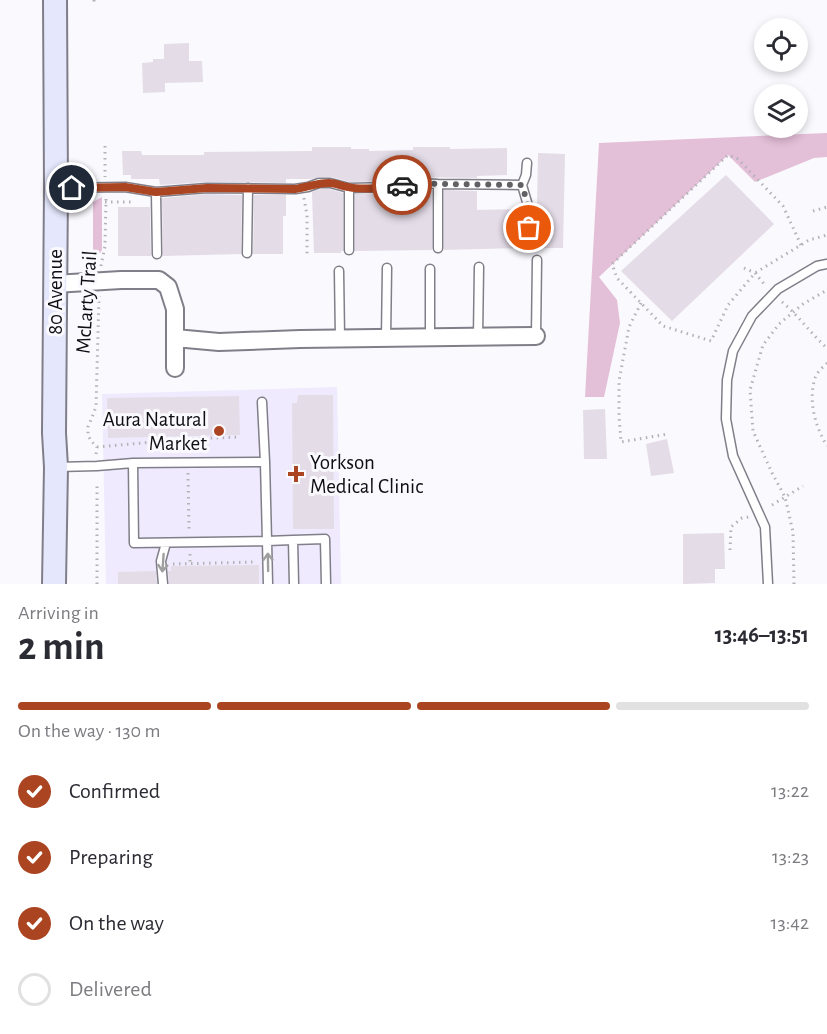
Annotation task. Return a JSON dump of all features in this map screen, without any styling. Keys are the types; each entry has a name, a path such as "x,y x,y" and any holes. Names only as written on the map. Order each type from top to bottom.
{"main road":[{"name":"80 Avenue","path":"54,0 56,188 54,584"}],"street":[{"path":"54,284 159,280 168,286 175,309 176,368"},
{"path":"176,338 219,342 536,336"}],"lane":[{"path":"527,163 522,185 529,209 529,246"},
{"path":"56,188 125,187 156,192 207,188 295,189 319,183 330,183 349,188 393,187 419,183 522,185"},
{"path":"438,184 438,248"},
{"path":"247,254 248,188"},
{"path":"349,188 349,250"},
{"path":"156,192 157,254"},
{"path":"536,336 537,260"},
{"path":"768,584 765,527 733,456 726,419 728,380 733,351 752,316 778,289 817,266 827,264"},
{"path":"478,337 479,267"},
{"path":"386,338 387,268"},
{"path":"430,269 430,337"},
{"path":"339,271 340,338"},
{"path":"262,402 266,462 268,584"},
{"path":"56,467 133,463 266,462"},
{"path":"133,463 134,543 325,539 326,584"},
{"path":"293,540 294,584"},
{"path":"163,584 162,561 166,543"}],"path":[{"name":"McLarty Trail","path":"96,454 97,447 88,435 88,427 96,407 99,282 105,246 105,146"},
{"path":"801,245 783,207 738,159 728,155 612,264 617,278 663,326 711,342 728,305 755,273 801,245 809,240 827,235"},
{"path":"304,187 307,254"},
{"path":"813,212 827,207"},
{"path":"744,268 755,273 772,295 793,311 827,348"},
{"path":"794,584 793,532 785,497 753,431 750,390 764,345 779,324 793,311 827,290"},
{"path":"641,303 629,327 619,381 621,442 668,434"},
{"path":"827,363 815,376 812,402 819,433 827,446"},
{"path":"97,447 187,438 239,437"},
{"path":"187,438 190,563"},
{"path":"97,482 97,584"},
{"path":"772,505 803,486"},
{"path":"730,550 731,527 742,518 759,514"},
{"path":"171,564 263,562"}],"shaded area":[{"path":"827,133 827,157 814,158 755,182 728,155 599,277 617,300 620,323 604,397 585,397 599,143 754,136 808,138 808,134"},
{"path":"102,197 102,250 95,254 93,252 93,202"},
{"path":"337,387 341,584 106,584 102,394"}],"building":[{"path":"189,43 189,61 202,61 203,82 165,83 165,92 143,93 142,63 153,62 153,59 164,59 164,44"},
{"path":"312,147 351,147 351,149 369,149 369,151 413,150 413,147 507,148 507,175 477,176 477,178 418,177 392,181 350,182 331,177 319,177 286,179 286,183 207,182 160,185 159,179 131,179 131,175 123,175 122,151 141,151 142,155 204,155 204,152 312,151"},
{"path":"538,153 565,154 563,248 535,248"},
{"path":"726,175 774,224 672,321 621,271"},
{"path":"320,189 343,193 343,251 341,253 314,253 312,192"},
{"path":"419,189 432,190 432,250 355,251 355,194 393,193"},
{"path":"444,190 477,191 477,210 522,209 523,248 444,250"},
{"path":"207,194 242,195 241,254 163,256 162,198"},
{"path":"254,195 286,195 286,216 283,216 283,254 253,254"},
{"path":"118,207 150,207 151,256 118,256"},
{"path":"298,395 333,395 334,529 293,529 292,403 297,403"},
{"path":"239,396 240,435 108,438 107,398"},
{"path":"605,409 607,459 584,459 583,410"},
{"path":"667,439 674,473 651,476 646,444"},
{"path":"724,533 725,569 715,569 715,583 683,584 683,534"},
{"path":"259,565 259,584 169,584 168,571 171,571 171,566"},
{"path":"156,571 157,584 118,584 118,572"}],"way so far":[{"path":"402,185 419,183 522,185 529,209 529,228"}],"place":[{"name":"Aura Natural Market","path":"219,431"},
{"name":"Yorkson Medical Clinic","path":"296,474"}],"route":[{"path":"72,188 125,187 156,192 207,188 295,189 319,183 339,184 349,188 402,185"}]}
